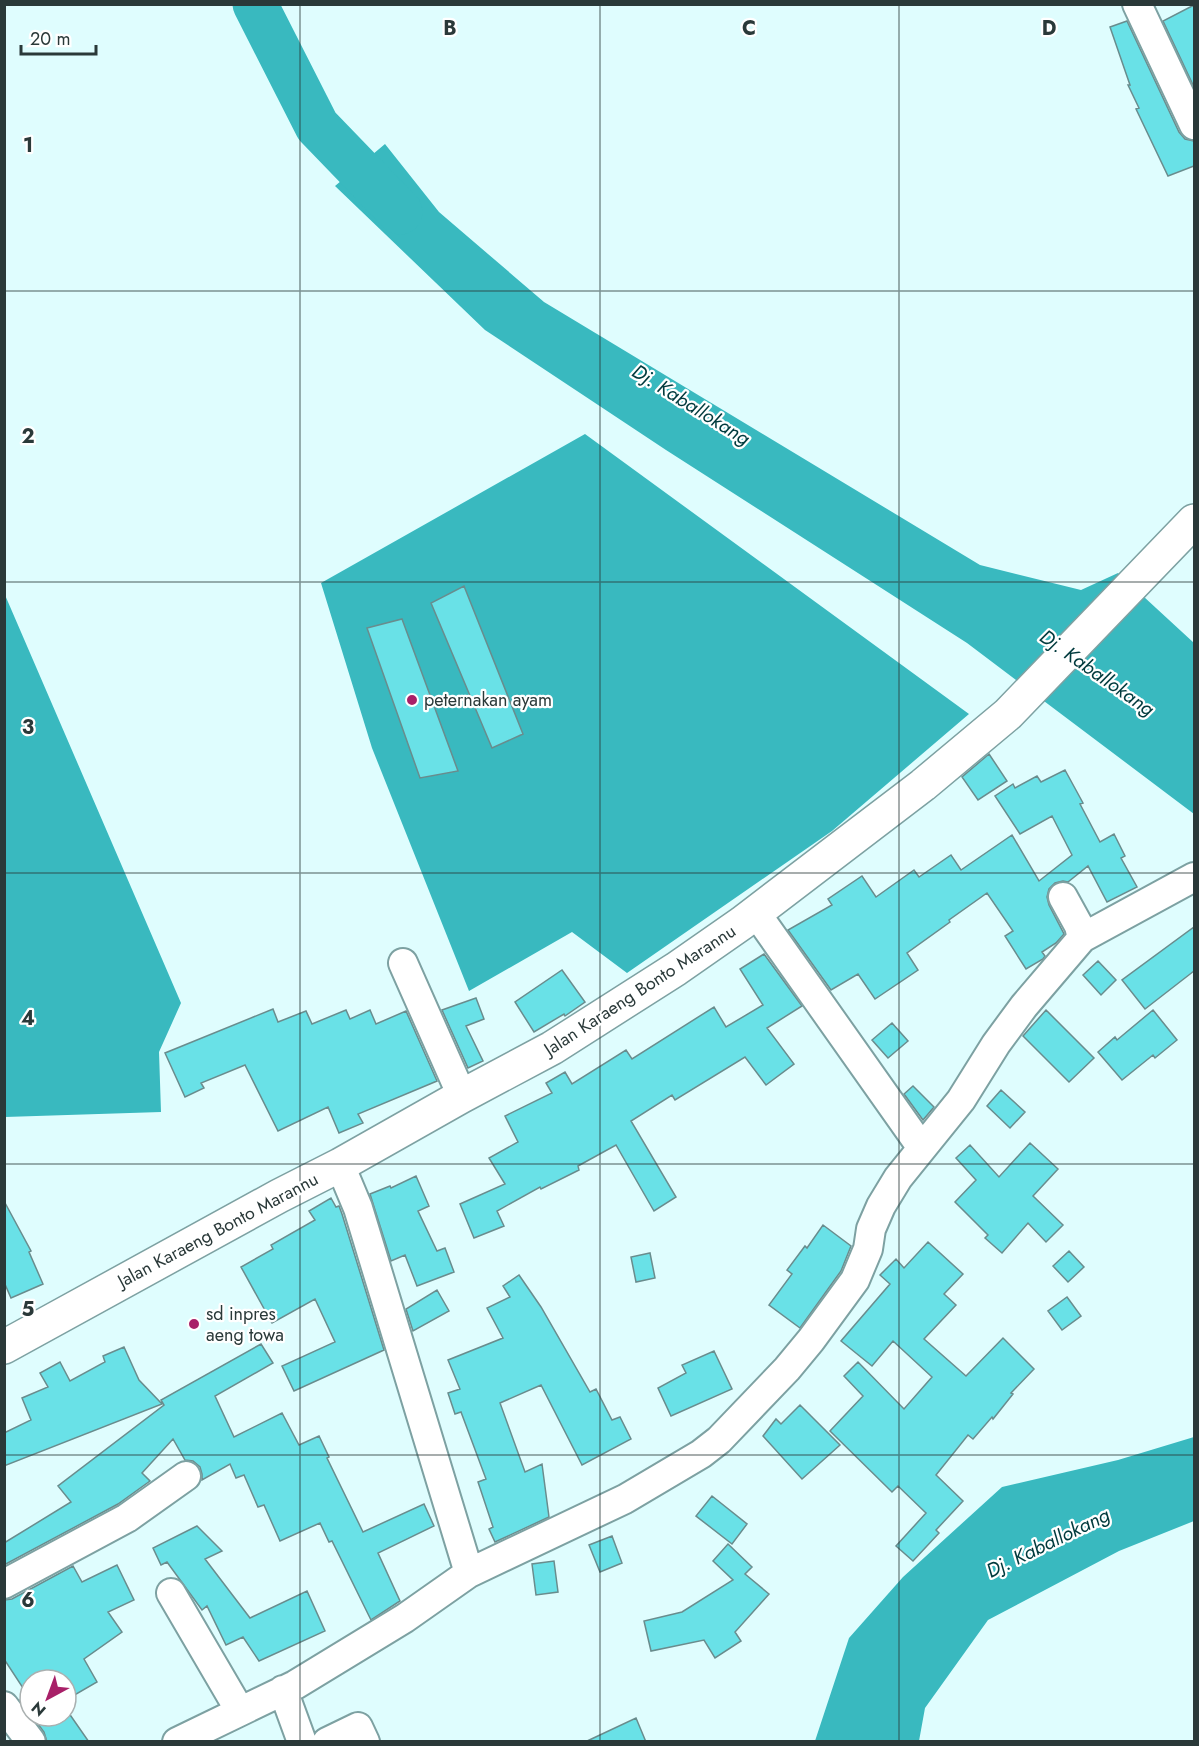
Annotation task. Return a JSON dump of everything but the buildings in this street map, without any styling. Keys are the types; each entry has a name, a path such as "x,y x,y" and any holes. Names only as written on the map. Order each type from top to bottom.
{"main road":[{"name":"Jalan Karaeng Bonto Marannu","path":"4,1347 552,1048 676,969 756,913 923,785 990,730 1194,521"}],"street":[{"path":"1137,4 1194,125"},
{"path":"177,1742 283,1690 405,1618 469,1573 625,1499 701,1454 719,1440 788,1369 855,1280 867,1249 871,1229 897,1178 962,1100 996,1044 1019,1012 1082,938 1194,877"},
{"path":"1063,897 1079,926 1082,938"},
{"path":"756,913 922,1148"},
{"path":"403,963 462,1096"},
{"path":"340,1165 358,1208 469,1573"},
{"path":"4,1584 127,1518 186,1476"},
{"path":"171,1593 240,1711"},
{"path":"283,1690 302,1742"},
{"path":"4,1706 31,1742"},
{"path":"327,1742 358,1727 365,1742"}],"water":[{"path":"385,144 439,212 544,302 980,565 1081,590 1118,573 1194,643 1194,814 967,643 666,450 485,330 335,186"},
{"path":"585,434 969,714 832,831 627,973 572,932 469,991 372,748 321,583"},
{"path":"5,595 181,1003 159,1052 161,1112 5,1117"},
{"path":"1194,1437 1194,1521 1119,1551 988,1620 925,1708 919,1741 815,1741 849,1638 903,1577 1002,1487 1118,1460"}],"waterway":[{"name":"Dj. Kaballokang","path":"255,4 317,126 400,212"}],"place":[{"name":"peternakan ayam","path":"412,700"},
{"name":"sd inpres aeng towa","path":"194,1324"}]}
